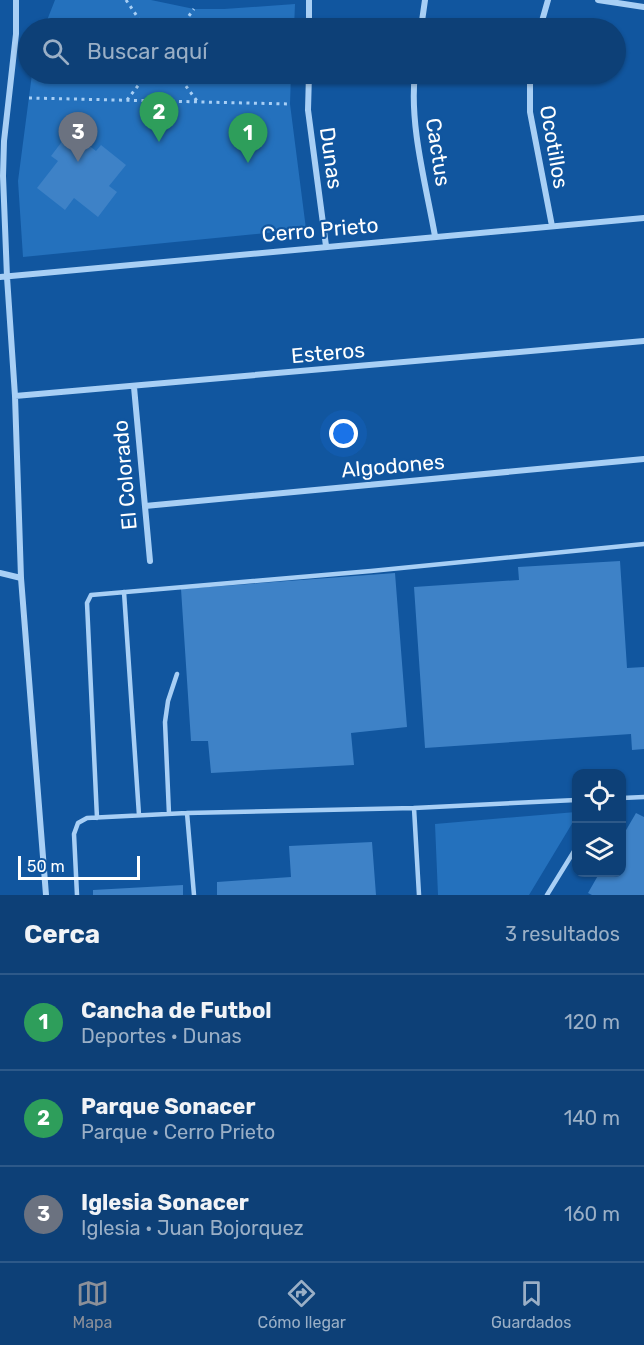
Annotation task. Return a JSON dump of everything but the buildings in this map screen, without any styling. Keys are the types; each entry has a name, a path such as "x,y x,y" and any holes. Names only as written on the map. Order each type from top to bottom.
{"street":[{"path":"16,0 14,61 4,141 3,277 15,396 21,578 46,895"},
{"path":"16,8 23,0"},
{"path":"309,0 309,18"},
{"path":"422,18 425,0"},
{"path":"543,18 548,0"},
{"path":"598,0 644,7"},
{"name":"Dunas","path":"309,84 308,110 326,246"},
{"name":"Cactus","path":"414,84 415,119 435,236"},
{"name":"Ocotillos","path":"530,84 530,112 552,226"},
{"name":"Cerro Prieto","path":"3,277 644,218"},
{"name":"Esteros","path":"15,396 644,341"},
{"name":"El Colorado","path":"134,387 150,561"},
{"name":"Algodones","path":"145,506 644,459"},
{"path":"0,573 21,578"}],"lane":[{"path":"98,818 87,603 91,595 644,544"},
{"path":"124,592 138,816"},
{"path":"169,814 165,722 168,701 177,674"},
{"path":"626,798 644,797"},
{"path":"78,895 74,834 78,822 87,818 188,813 414,808 572,800"},
{"path":"414,808 419,895"},
{"path":"188,813 194,895"},
{"path":"547,895 572,854"}],"path":[{"path":"126,0 138,18"},
{"path":"187,18 194,9"},
{"path":"127,100 139,84"},
{"path":"184,84 198,102"},
{"path":"29,98 290,104"}],"shaded area":[{"path":"55,0 151,0 194,9 295,4 294,18 48,18"},
{"path":"31,84 291,84 290,104 306,229 23,257 18,181"},
{"path":"572,812 572,824 529,895 438,895 435,824"}],"place":[{"name":"Parque Sonacer","path":"159,142"},
{"name":"Iglesia Sonacer","path":"78,162"},
{"name":"Cancha de Futbol","path":"248,163"}]}
